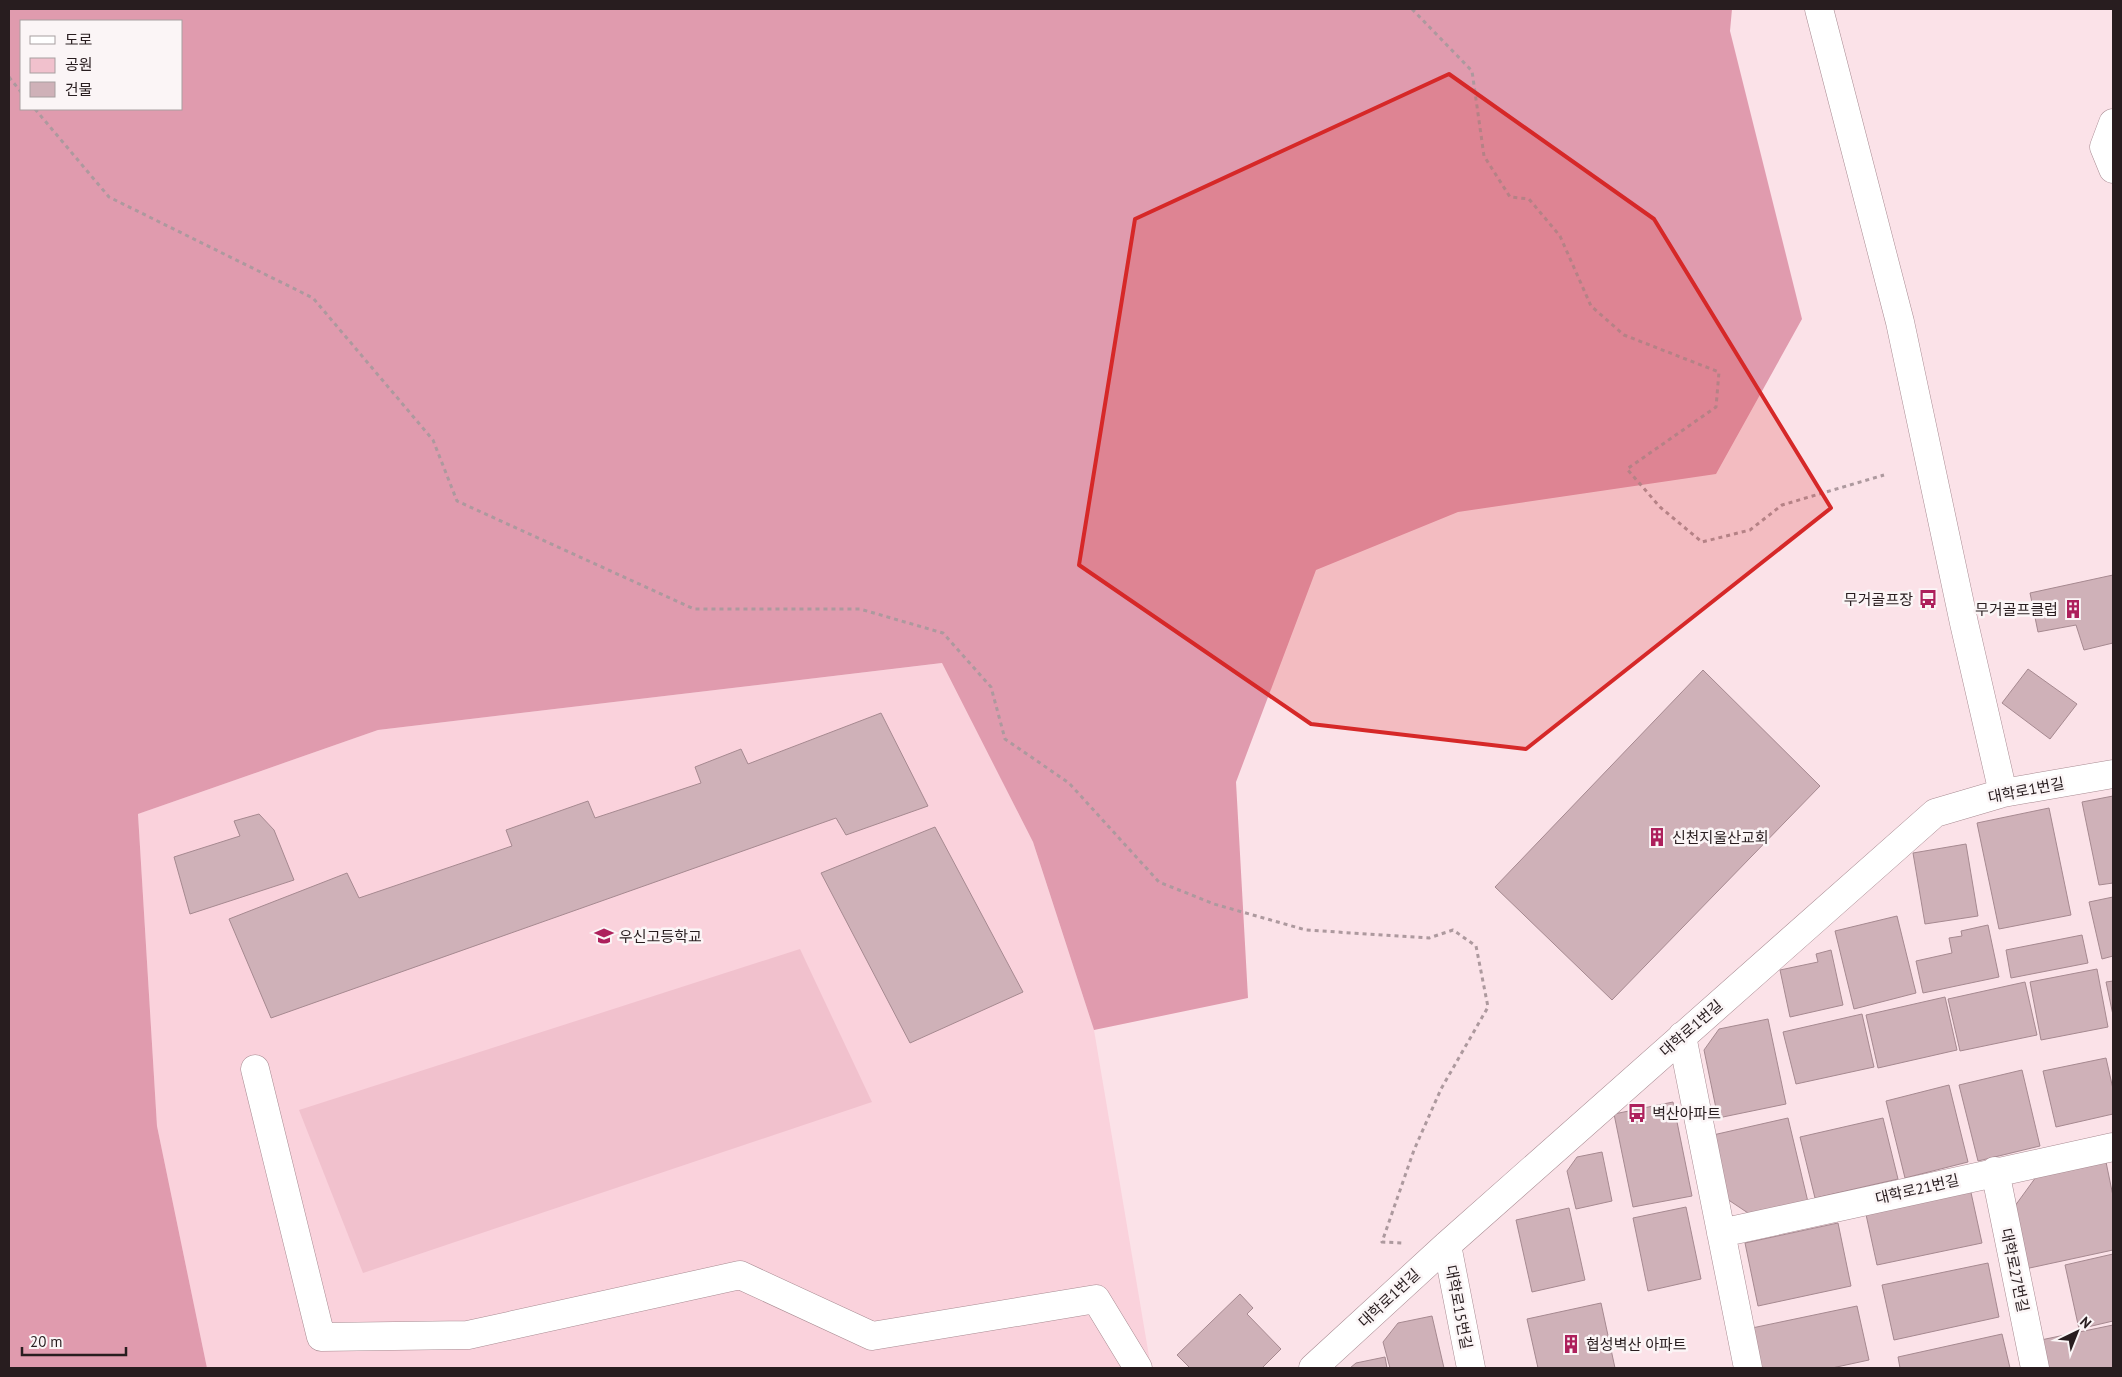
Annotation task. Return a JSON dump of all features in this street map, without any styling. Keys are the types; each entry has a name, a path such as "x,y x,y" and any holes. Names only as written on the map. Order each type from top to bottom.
{"street":[{"path":"1819,9 1900,322 1964,623 2003,793"},
{"path":"2113,123 2104,147 2113,169"},
{"name":"대학로1번길","path":"1313,1368 1447,1245 1935,813 2003,793 2113,774"},
{"path":"1682,1036 1748,1368"},
{"path":"255,1069 321,1337 468,1335 740,1275 872,1336 1096,1299 1138,1368"},
{"name":"대학로21번길","path":"1722,1233 1995,1171 2113,1147"},
{"name":"대학로27번길","path":"1995,1171 2035,1368"},
{"name":"대학로15번길","path":"1447,1245 1471,1368"}],"path":[{"path":"1412,9 1472,71 1484,156 1510,197 1529,199 1560,236 1591,306 1624,335 1719,372 1716,407 1626,469 1660,506 1702,542 1750,530 1782,505 1884,474"},
{"path":"9,77 20,91"},
{"path":"36,110 109,198 313,298 432,440 456,501 694,609 860,609 943,633 991,687 1006,739 1069,783 1159,882 1214,904 1306,930 1430,938 1452,930 1476,946 1488,1007 1441,1089 1414,1150 1382,1242 1447,1245"}],"highlighted area":[{"path":"1449,74 1654,219 1831,508 1526,749 1311,724 1079,565 1135,219"}],"shaded area":[{"path":"9,9 1732,9 1730,31 1802,319 1716,474 1458,512 1316,570 1236,782 1248,998 1094,1030 1033,842 942,663 378,730 138,814 157,1126 207,1368 9,1368"},
{"name":"우신고등학교","path":"943,663 1033,842 1094,1030 1151,1368 207,1368 157,1126 138,814 378,730"}],"green space":[{"path":"800,949 872,1102 363,1273 299,1110"}],"building":[{"name":"무거골프클럽","path":"2113,575 2113,643 2084,650 2076,625 2038,632 2030,593"},
{"path":"2028,669 2077,704 2050,739 2002,703"},
{"name":"신천지울산교회","path":"1703,670 1820,786 1612,1000 1495,887"},
{"path":"881,713 928,806 846,835 836,818 271,1018 229,919 347,873 359,898 512,846 506,830 588,801 595,818 701,783 695,767 741,749 748,764"},
{"path":"2113,796 2113,883 2099,885 2082,802"},
{"path":"2049,808 2071,915 1999,929 1977,823"},
{"path":"259,814 274,830 294,880 190,914 174,857 240,836 234,821"},
{"path":"935,827 1023,992 910,1043 821,873"},
{"path":"1966,844 1978,916 1925,924 1913,853"},
{"path":"2113,897 2113,956 2102,959 2089,902"},
{"path":"1897,916 1916,993 1854,1009 1835,931"},
{"path":"1988,925 1999,977 1923,993 1916,961 1952,953 1949,938 1962,936 1961,931"},
{"path":"2082,935 2088,963 2011,978 2006,950"},
{"path":"1831,950 1843,1005 1790,1017 1780,970 1818,962 1816,954"},
{"path":"2097,969 2108,1027 2041,1040 2030,982"},
{"path":"2113,981 2113,1015 2106,982"},
{"path":"2025,982 2037,1035 1960,1051 1948,999"},
{"path":"1945,997 1957,1050 1878,1068 1866,1015"},
{"path":"1862,1014 1874,1067 1796,1084 1783,1032"},
{"path":"1768,1019 1786,1104 1718,1118 1704,1050 1719,1029"},
{"path":"2106,1058 2113,1089 2113,1114 2056,1127 2043,1071"},
{"path":"2022,1070 2040,1146 1978,1161 1959,1085"},
{"path":"1949,1085 1968,1162 1905,1178 1886,1101"},
{"path":"1673,1102 1692,1196 1633,1207 1614,1114"},
{"path":"1788,1118 1808,1202 1751,1215 1727,1199 1713,1135"},
{"path":"1883,1118 1898,1179 1815,1198 1800,1137"},
{"path":"1602,1152 1612,1201 1576,1209 1567,1171 1577,1157"},
{"path":"2106,1162 2113,1196 2113,1250 2025,1269 2012,1210 2036,1177"},
{"path":"1970,1188 1982,1243 1877,1265 1865,1210"},
{"path":"1686,1207 1701,1279 1648,1291 1633,1218"},
{"path":"1569,1208 1585,1280 1532,1292 1516,1220"},
{"path":"1838,1223 1851,1286 1758,1306 1745,1243"},
{"path":"2113,1254 2113,1321 2079,1329 2065,1265"},
{"path":"1988,1263 1999,1317 1894,1340 1882,1285"},
{"path":"1240,1294 1253,1308 1247,1314 1281,1349 1262,1368 1190,1368 1177,1355"},
{"name":"협성벽산 아파트","path":"1601,1303 1615,1368 1538,1368 1527,1319"},
{"path":"1857,1306 1869,1360 1832,1368 1761,1368 1752,1328"},
{"path":"1432,1316 1444,1368 1390,1368 1383,1342 1398,1323"},
{"path":"2113,1325 2113,1368 2042,1368 2036,1341"},
{"path":"2002,1334 2010,1368 1900,1368 1898,1357"},
{"path":"1385,1357 1387,1368 1350,1368 1356,1363"}],"place":[{"name":"무거골프장","path":"1928,599"},
{"name":"무거골프클럽","path":"2073,609"},
{"name":"신천지울산교회","path":"1657,837"},
{"name":"우신고등학교","path":"604,936"},
{"name":"벽산아파트","path":"1637,1113"},
{"name":"협성벽산 아파트","path":"1571,1344"}]}
